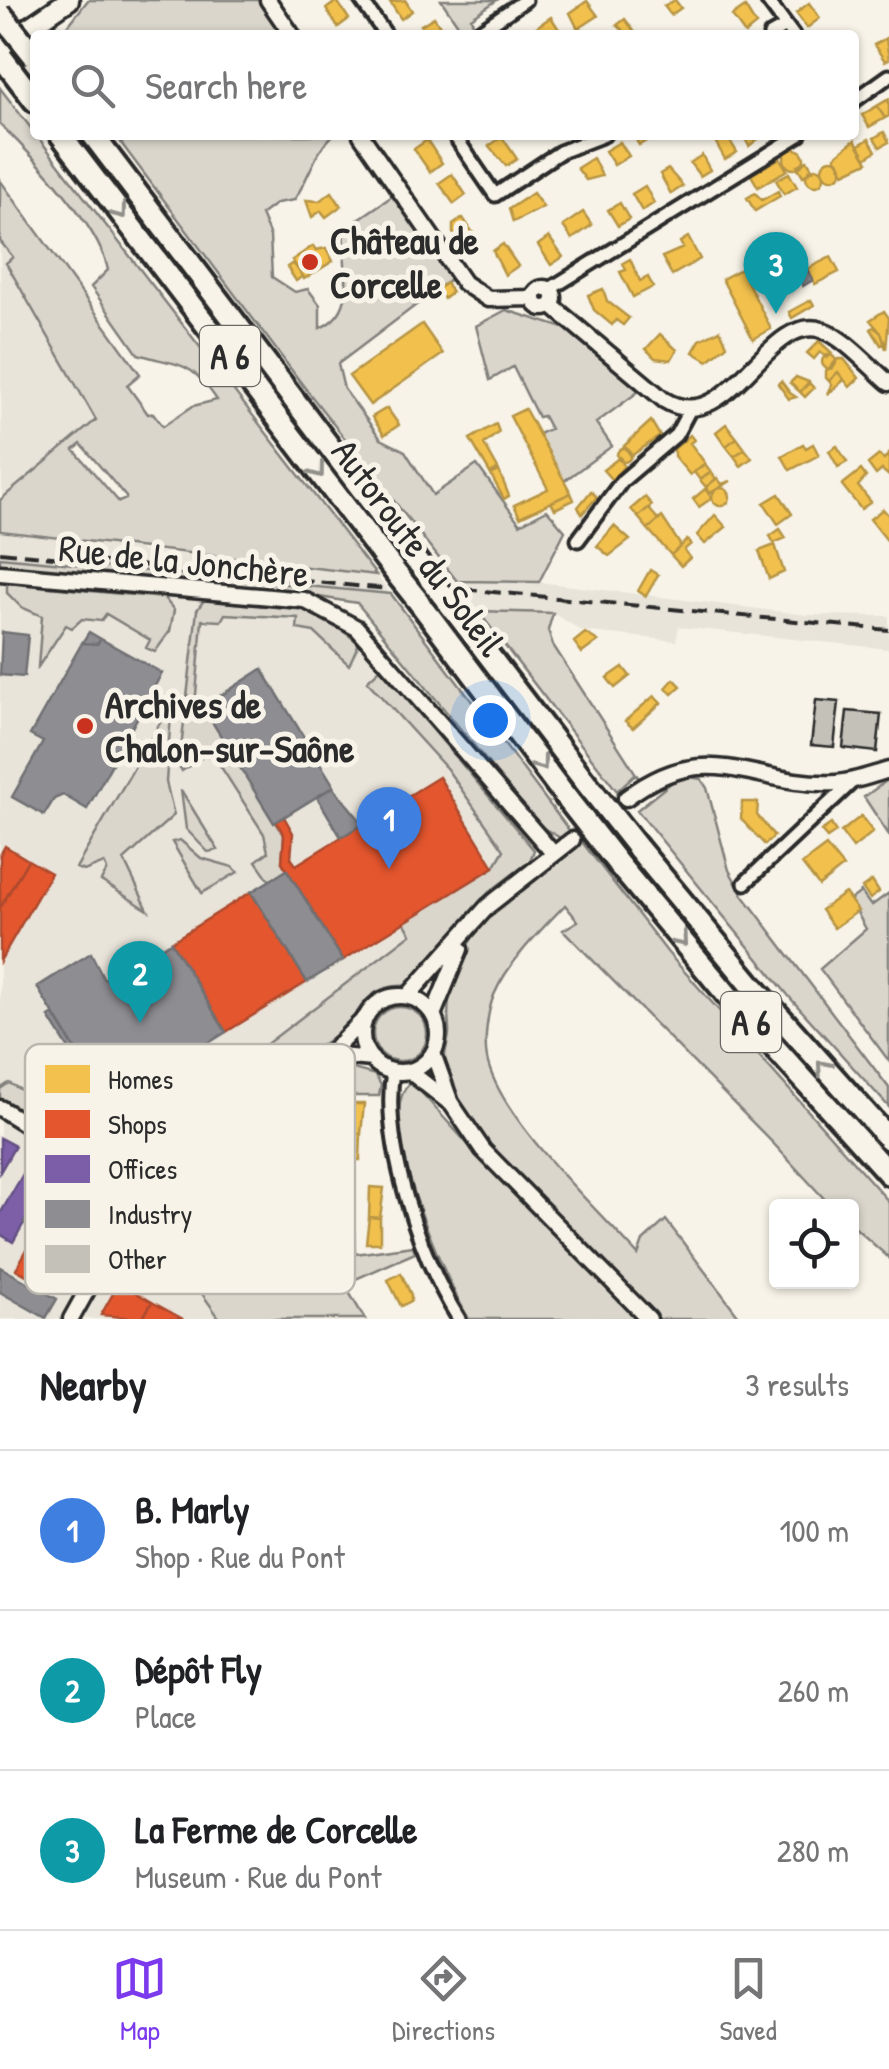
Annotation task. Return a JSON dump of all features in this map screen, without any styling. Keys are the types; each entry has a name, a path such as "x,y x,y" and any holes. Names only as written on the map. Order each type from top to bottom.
{"highway":[{"path":"0,13 30,51"},
{"path":"0,55 30,94"},
{"name":"Autoroute du Soleil","path":"65,140 619,864 728,996 889,1174"},
{"name":"Autoroute du Soleil","path":"98,140 584,780 762,996 889,1139"}],"main road":[{"path":"0,47 69,0"}],"street":[{"path":"268,0 289,30"},
{"path":"362,0 383,30"},
{"path":"481,30 525,0"},
{"path":"767,0 789,30"},
{"path":"859,98 889,76"},
{"path":"364,140 464,283 488,298 534,298 540,308 550,297 791,140"},
{"path":"457,140 495,194 560,152 591,140"},
{"path":"550,297 664,400 690,409"},
{"path":"578,540 622,481 676,435 690,409 715,399 784,340 804,330 831,336 889,383"},
{"name":"Rue de la Jonchère","path":"0,573 304,600 324,607 357,628 553,853"},
{"path":"626,798 658,778 694,765 832,783 889,770"},
{"path":"745,883 853,781"},
{"path":"340,1044 382,1000 408,996 488,906 572,840"},
{"path":"433,1015 462,946 488,906"},
{"path":"408,996 433,1015 438,1032 433,1053 451,1103 483,1150 649,1319"},
{"path":"366,1017 363,1038 372,1059"},
{"path":"433,1053 401,1071 391,1120 428,1259 459,1319"},
{"path":"355,1058 372,1059 401,1071 451,1103"},
{"path":"0,1108 25,1124"},
{"path":"71,1319 85,1294"}],"shaded area":[{"path":"88,0 258,0 279,30 67,30"},
{"path":"441,0 497,0 471,18 474,26 462,30"},
{"path":"0,88 30,127 30,140 40,140 376,575 0,531 0,500 96,420 6,263 13,257 0,241 0,180 140,374 127,385 148,414 153,413 163,426 193,406 217,400 191,371 138,354 91,287 108,270 92,232 46,173 0,124","holes":["81,444 126,499 119,502 74,450"]},
{"path":"119,140 329,140 294,200 277,203 261,215 270,236 272,277 295,292 308,289 320,305 320,328 333,320 345,298 344,229 394,195 452,278 338,364 344,389 381,439 405,451 433,495 477,465 520,524 547,510 565,531 539,582 457,581 305,388"},
{"path":"0,241 13,257 7,263 96,421 2,503"},
{"path":"506,310 567,329 642,389 596,423 612,446 564,481 538,434 550,429 543,416 538,417 513,367 490,380 476,326"},
{"path":"0,531 118,542 143,551 343,568 376,575 391,594 0,557"},
{"path":"0,557 391,594 571,833 562,839 540,826 357,603 255,587 0,567"},
{"path":"457,581 539,582 808,615 889,616 889,649 679,627 676,641 582,631 553,613 478,611"},
{"path":"0,583 300,608 359,643 534,850 530,861 488,893 409,986 392,984 377,990 362,1002 350,1024 323,1044 25,1044 25,1294 202,1294 220,1319 0,1319"},
{"path":"7,583 164,598 174,610 170,631 155,652 146,648 150,640 106,614 101,621 82,619 72,628 66,625 38,667 42,616 21,607 7,593"},
{"path":"204,600 316,611 359,643 349,665 314,632 297,629 298,618 225,614 221,621 202,620 195,707 203,707 284,835 282,862 287,870 270,881 256,861 268,852 264,834 214,756 204,756 182,771 179,766 197,610"},
{"path":"478,611 553,613 548,630 553,645 638,777 634,775 617,791"},
{"path":"381,668 534,850 530,861 488,893 409,986 389,987 373,994 350,1024 323,1044 267,1044 411,934 404,922 494,867 504,850 447,769 367,681"},
{"path":"172,702 166,782 174,815 124,860 148,910 101,881 107,870 104,863 84,871 76,868"},
{"path":"689,777 701,779 707,788 729,870 743,895 889,1088 889,1107 792,1000 637,810 672,782"},
{"path":"889,779 889,835 864,797"},
{"path":"181,790 218,850 208,852 186,829"},
{"path":"180,840 201,858 238,872 202,893 172,842"},
{"path":"582,842 668,953 889,1202 889,1258 859,1231 859,1199 825,1199 563,930 578,921 565,905 516,959 494,995 486,1047 497,1087 531,1138 638,1255 643,1241 666,1220 741,1319 659,1319 494,1156 464,1110 447,1072 449,996 470,941 488,918"},
{"path":"861,892 871,906 889,893 889,1061 820,969 866,929 850,900"},
{"path":"400,1007 419,1015 427,1034 419,1053 400,1061 381,1053 373,1034 381,1015"},
{"path":"355,1069 375,1075 381,1085 379,1096 355,1096"},
{"path":"412,1082 480,1158 641,1319 469,1319 430,1236 405,1160 399,1126 401,1099"},
{"path":"9,1083 25,1092 25,1112 0,1098 0,1089"},
{"path":"413,1246 415,1253 355,1279 355,1254"},
{"path":"202,1294 350,1294 365,1319 220,1319"}],"building: Homes":[{"path":"405,0 412,11 401,19 390,2"},
{"path":"675,0 681,8 671,15 664,6"},
{"path":"337,1 349,19 338,27 326,9"},
{"path":"587,1 598,16 578,29 570,13"},
{"path":"809,3 820,18 807,28 796,13"},
{"path":"745,7 756,25 742,30 732,16"},
{"path":"434,17 443,30 425,30 421,25"},
{"path":"551,17 559,30 532,30"},
{"path":"625,19 633,30 622,30 617,25"},
{"path":"886,38 889,59 885,61 874,45"},
{"path":"889,99 889,116 885,118 877,106"},
{"path":"877,106 885,118 869,127 862,115"},
{"path":"884,132 889,142 880,147 874,138"},
{"path":"869,139 876,151 866,158 859,145"},
{"path":"427,140 442,163 430,172 414,149"},
{"path":"504,140 517,159 506,166 489,146"},
{"path":"730,140 737,152 725,159 716,143"},
{"path":"855,140 868,162 844,173 835,156"},
{"path":"620,142 629,156 614,165 605,151"},
{"path":"794,149 804,159 794,169 784,159"},
{"path":"702,155 710,170 700,176 690,163"},
{"path":"593,158 602,176 586,180 577,168"},
{"path":"780,158 787,170 758,187 751,175"},
{"path":"828,159 836,159 842,169 836,179 828,179 822,173 822,165"},
{"path":"807,160 813,170 803,176 797,166"},
{"path":"815,168 822,170 822,184 815,186 808,184 806,177 808,170"},
{"path":"668,169 683,186 671,194 660,174"},
{"path":"789,173 797,187 784,194 776,180"},
{"path":"452,174 466,195 454,204 439,183"},
{"path":"645,186 654,203 642,211 632,194"},
{"path":"778,191 780,196 755,211 747,198 755,193 762,200"},
{"path":"332,192 341,206 326,217 321,211 312,217 306,200 319,201"},
{"path":"533,193 543,207 513,222 509,209"},
{"path":"620,203 629,219 618,226 608,210"},
{"path":"583,212 592,225 572,239 563,226"},
{"path":"463,218 479,242 468,249 453,233 453,225"},
{"path":"549,237 563,257 551,265 538,245"},
{"path":"688,237 700,259 672,275 662,257 683,248 680,242"},
{"path":"503,244 518,266 505,275 493,251"},
{"name":"Château de Corcelle","path":"313,246 316,250 326,248 333,261 304,279 292,260"},
{"path":"831,257 839,272 815,284 807,269"},
{"path":"630,259 640,281 648,277 653,287 633,297 620,272 626,270 623,263"},
{"path":"293,263 303,276 296,281 287,267"},
{"path":"783,263 789,273 780,279 774,269"},
{"path":"741,269 771,329 753,339 722,279"},
{"path":"791,272 797,283 786,289 780,279"},
{"path":"446,283 452,292 444,299 437,289"},
{"path":"603,289 607,301 629,318 623,325 616,320 612,325 594,310 588,295"},
{"path":"811,300 814,305 792,318 789,312"},
{"path":"884,311 889,318 886,349 881,333 870,320"},
{"path":"422,324 443,354 370,405 349,376"},
{"path":"874,327 885,343 881,345 871,329"},
{"path":"720,330 727,345 708,361 693,352 700,340"},
{"path":"660,334 677,350 671,360 655,358 646,349"},
{"path":"819,341 832,353 827,358 820,352 814,359 807,353"},
{"path":"829,355 836,362 829,369 822,362"},
{"path":"838,359 844,359 859,378 850,387 838,372 829,381 826,378 826,371"},
{"path":"838,372 844,380 828,394 832,385 829,381"},
{"path":"796,377 809,382 800,392 790,383"},
{"path":"781,381 796,397 789,399 778,384"},
{"path":"809,383 814,388 805,397 800,392"},
{"path":"387,408 399,425 384,435 372,417"},
{"path":"525,409 571,493 520,517 514,505 548,489 510,416"},
{"path":"651,421 660,436 631,456 624,446"},
{"path":"496,424 499,432 484,444 498,469 490,473 470,439"},
{"path":"726,424 737,438 726,446 716,432"},
{"path":"690,435 694,440 690,443 705,463 690,475 674,456 674,449"},
{"path":"737,438 745,449 734,456 726,446"},
{"path":"803,444 806,448 813,444 819,455 790,470 782,456"},
{"path":"837,446 847,462 838,467 829,451"},
{"path":"624,448 631,455 624,462 617,455"},
{"path":"745,449 752,458 741,466 734,456"},
{"path":"889,454 889,476 882,470 876,475 868,464 879,455 884,459"},
{"path":"620,457 624,466 612,480 603,470"},
{"path":"705,464 711,472 700,480 694,472"},
{"path":"861,470 866,477 858,486 871,502 861,509 842,485"},
{"path":"499,471 509,496 504,499 491,475"},
{"path":"711,472 716,479 706,487 700,480"},
{"path":"717,478 722,484 731,481 710,493 706,487"},
{"path":"721,488 730,497 721,506 712,497"},
{"path":"705,489 712,498 699,507 693,499"},
{"path":"591,491 597,497 582,514 578,507"},
{"path":"571,493 574,500 555,509 551,502"},
{"path":"779,494 792,514 778,524 764,503"},
{"path":"645,497 652,505 638,517 631,509"},
{"path":"648,508 659,520 648,529 638,517"},
{"path":"883,509 889,516 889,543 870,519"},
{"path":"715,515 726,527 705,544 697,535"},
{"path":"662,517 681,546 671,555 648,529"},
{"path":"614,526 630,540 609,556 597,546"},
{"path":"780,529 786,538 774,543 770,536"},
{"path":"687,540 691,544 684,550 690,558 681,566 671,555"},
{"path":"775,545 784,572 769,579 759,551"},
{"path":"650,570 658,575 646,596 638,591"},
{"path":"585,633 598,641 582,653 574,642"},
{"path":"623,667 630,676 615,688 607,678"},
{"path":"674,679 681,686 672,694 666,688"},
{"path":"654,696 661,703 633,728 625,721"},
{"path":"742,802 758,802 757,815 774,836 765,845 741,819"},
{"path":"861,816 873,832 853,848 841,832"},
{"path":"831,824 836,832 827,838 821,831"},
{"path":"826,846 843,867 819,886 802,864"},
{"path":"872,881 879,892 870,899 862,888"},
{"path":"845,893 858,911 834,928 821,910"},
{"path":"355,1104 364,1104 361,1134 355,1134"},
{"path":"355,1134 361,1134 360,1160 355,1160"},
{"path":"370,1187 384,1188 380,1218 369,1217"},
{"path":"369,1217 380,1218 380,1243 366,1243"},
{"path":"401,1273 411,1301 401,1306 388,1280"}],"building: Shops":[{"path":"439,777 494,867 343,960 282,862 284,835 276,821 284,817 293,833 291,858 296,865"},
{"path":"5,846 28,860 0,908 0,855"},
{"path":"28,860 51,873 0,961 0,908"},
{"path":"251,892 307,982 226,1032 171,942"},
{"path":"25,1253 25,1274 16,1269"},
{"path":"113,1294 138,1294 152,1302 142,1319 101,1315"},
{"path":"152,1302 183,1319 142,1319"}],"building: Offices":[{"path":"0,1138 15,1146 0,1172"},
{"path":"25,1171 25,1221 13,1242 0,1234 0,1214"}],"building: Industry":[{"path":"807,269 813,280 803,286 797,275"},
{"path":"2,632 28,635 24,677 0,675"},
{"path":"89,632 101,639 97,644 82,643"},
{"name":"Archives de Chalon-sur-Saône","path":"101,639 162,673 87,809 63,795 54,799 44,815 12,797 43,742 30,735 82,643 97,644"},
{"path":"262,669 334,786 274,823 203,707"},
{"path":"333,787 363,824 341,837 317,797"},
{"path":"287,870 343,960 307,982 251,892"},
{"path":"171,942 226,1032 207,1044 72,1044 37,987 91,953 104,979"},
{"path":"54,1014 72,1044 66,1044 49,1017"},
{"path":"0,1267 25,1281 25,1294 48,1294 57,1299 46,1318 0,1292"}],"building: Other":[{"path":"816,700 839,702 834,747 811,745"},
{"path":"847,711 881,714 877,752 843,748"}],"tunnel":[{"path":"572,840 626,798"}],"railway":[{"path":"0,552 388,589"},
{"path":"463,589 889,630"}],"place":[{"name":"Château de Corcelle","path":"310,262"},
{"name":"La Ferme de Corcelle","path":"776,314"},
{"name":"Archives de Chalon-sur-Saône","path":"85,726"},
{"name":"B. Marly","path":"389,869"},
{"name":"Dépôt Fly","path":"140,1023"}]}
